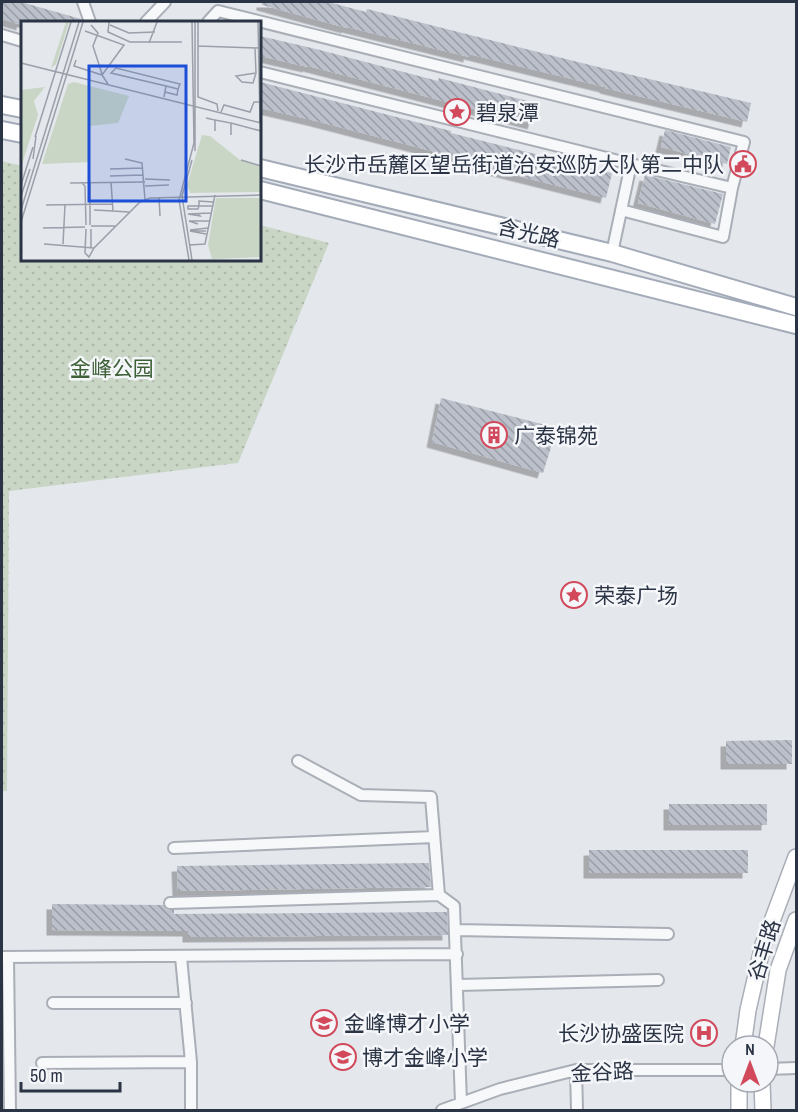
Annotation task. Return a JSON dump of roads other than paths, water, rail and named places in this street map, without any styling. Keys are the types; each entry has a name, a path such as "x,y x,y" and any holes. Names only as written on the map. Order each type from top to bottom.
{"main road":[{"path":"2,105 21,110"},
{"path":"2,130 21,134"},
{"name":"含光路","path":"261,168 612,253 796,307"},
{"name":"含光路","path":"261,190 796,325"}],"street":[{"path":"83,2 90,21"},
{"path":"147,21 165,2"},
{"path":"209,21 218,11 258,21"},
{"path":"261,22 744,142 723,237 621,210"},
{"path":"2,35 21,41"},
{"path":"261,72 732,188"},
{"path":"612,253 631,164"},
{"path":"298,760 361,795 431,797 439,895"},
{"path":"174,848 434,837"},
{"name":"谷丰路","path":"745,1034 763,945 796,857"},
{"path":"170,903 439,895 454,906 461,1103"},
{"name":"谷丰路","path":"768,1034 778,970 796,920"},
{"path":"455,930 668,934"},
{"path":"10,1110 5,957 457,954"},
{"path":"181,957 191,1062 191,1110"},
{"path":"458,985 658,980"},
{"path":"52,1003 186,1003"},
{"path":"42,1063 191,1062"},
{"path":"780,1069 796,1068"},
{"path":"576,1070 577,1110"},
{"name":"金谷路","path":"442,1110 500,1089 576,1070 720,1070"},
{"path":"739,1094 739,1110"},
{"path":"762,1094 763,1110"}],"place":[{"name":"碧泉潭","path":"457,112"},
{"name":"长沙市岳麓区望岳街道治安巡防大队第二中队","path":"743,164"},
{"name":"广泰锦苑","path":"494,435"},
{"name":"荣泰广场","path":"574,595"},
{"name":"金峰博才小学","path":"324,1023"},
{"name":"长沙协盛医院","path":"704,1033"},
{"name":"博才金峰小学","path":"343,1057"}],"park label":[{"name":"金峰公园","path":"112,368"}]}
